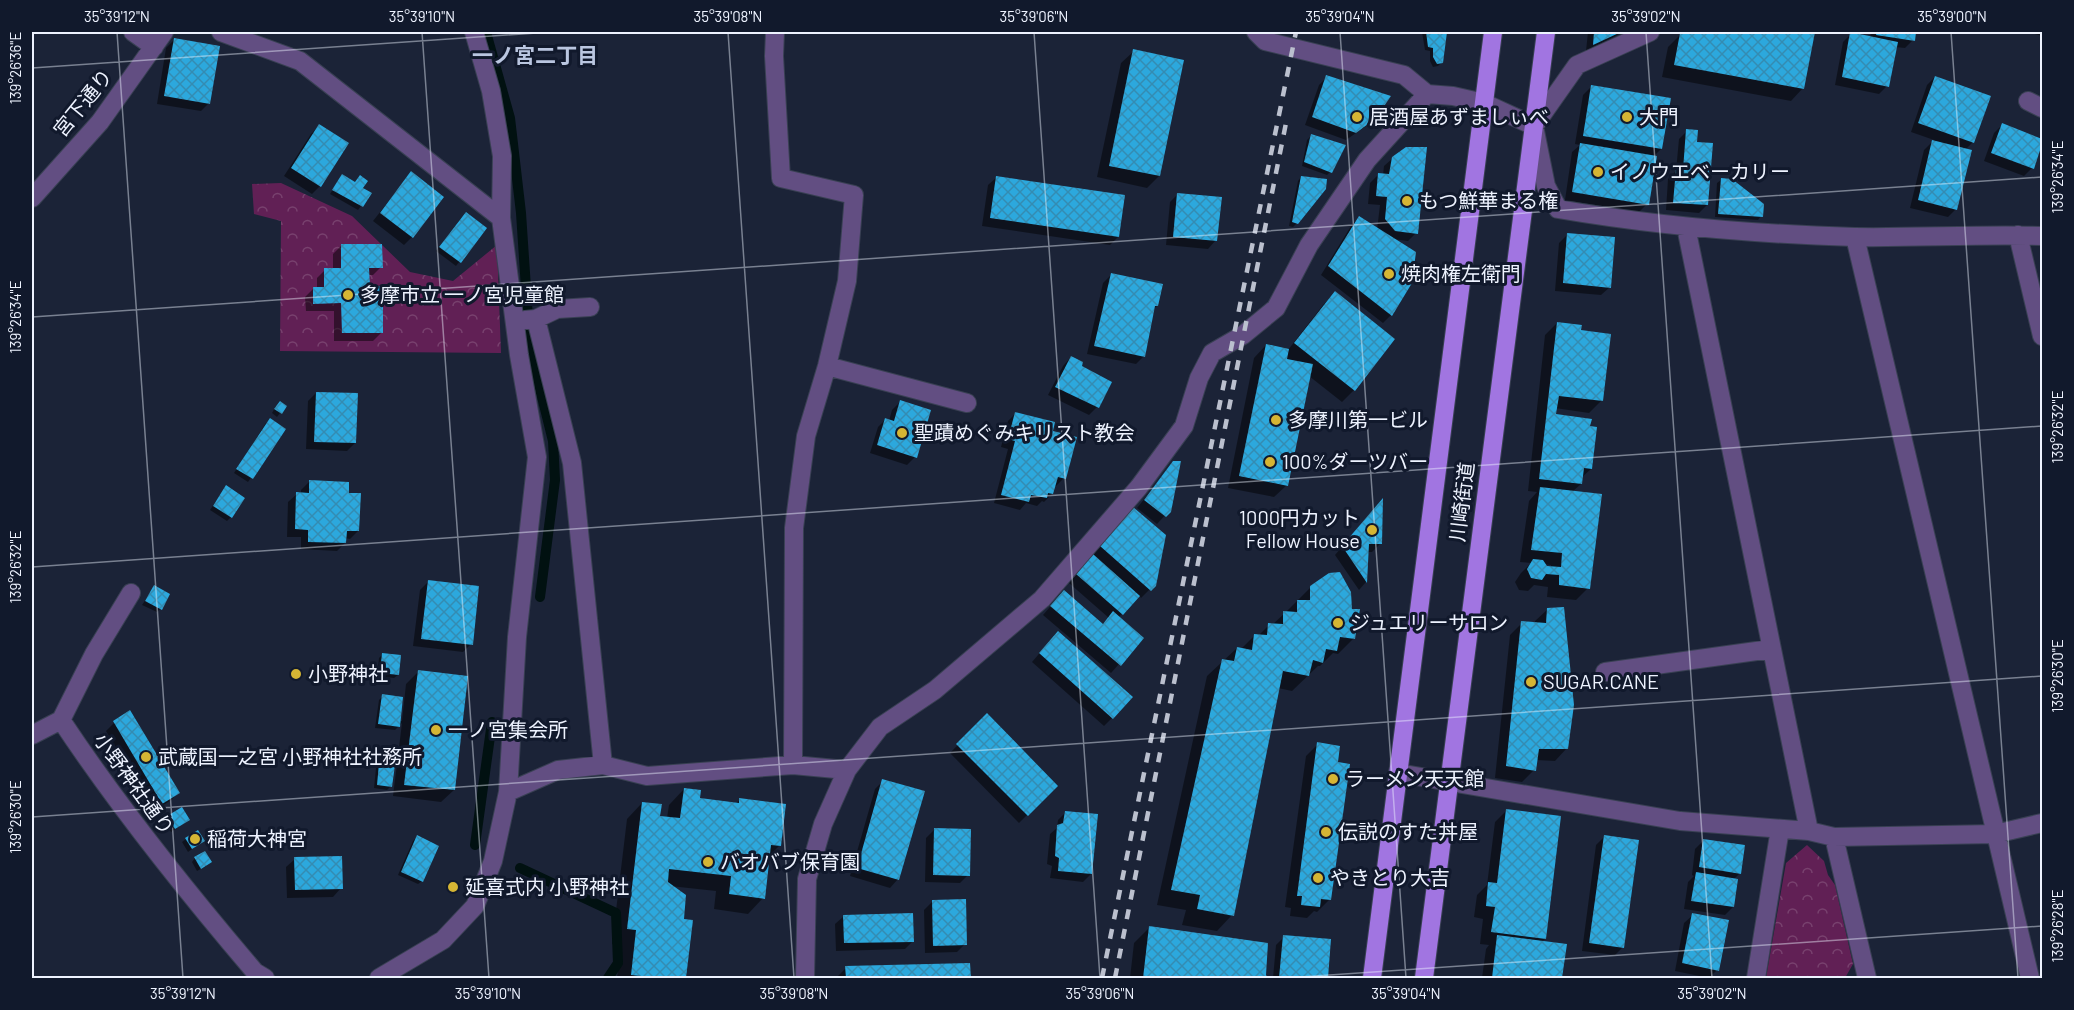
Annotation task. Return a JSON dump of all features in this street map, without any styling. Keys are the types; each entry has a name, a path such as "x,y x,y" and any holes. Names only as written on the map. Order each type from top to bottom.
{"main road":[{"name":"川崎街道","path":"1372,978 1493,32"},
{"name":"川崎街道","path":"1424,978 1546,32"}],"street":[{"path":"133,32 154,47"},
{"name":"宮下通り","path":"32,198 100,122 164,32"},
{"path":"221,32 300,61 501,218"},
{"path":"474,32 491,91 502,156 501,218 525,320 572,463 603,765"},
{"path":"775,32 774,56 781,178 854,195 847,281 827,366 806,436 794,528 793,765"},
{"path":"1650,32 1577,66 1534,126 1546,186 1558,209 1628,221 1686,227 1855,237 2035,231 2043,336"},
{"path":"1261,36 1404,75 1427,94 1453,96 1484,104 1534,126"},
{"path":"805,978 807,879 823,824 847,770 880,727 935,690 1042,599 1139,487 1184,426 1199,378 1212,353 1243,335 1275,308 1309,245 1367,160 1427,94"},
{"path":"1686,227 1809,831"},
{"path":"1855,237 2030,978"},
{"path":"525,320 557,309 590,307"},
{"path":"379,978 443,940 475,906 493,861 508,792 517,637 537,457 525,320"},
{"path":"827,366 967,403"},
{"path":"32,735 61,720 94,654 131,592"},
{"path":"1605,672 1771,649"},
{"name":"小野神社通り","path":"61,720 98,777 170,871 255,972 265,978"},
{"path":"508,792 558,770 603,765 647,776 793,765 847,770"},
{"path":"1398,774 1680,821 1809,831 1834,837 1995,834 2043,823"},
{"path":"1756,978 1780,829"},
{"path":"1834,837 1867,978"}],"green space":[{"path":"281,183 352,216 410,272 453,281 497,245 501,353 280,351 281,221 254,214 252,184"},
{"path":"1807,845 1824,861 1828,875 1835,885 1853,964 1845,978 1766,978 1786,863"}],"building":[{"path":"1426,32 1447,32 1443,63 1437,64 1433,57 1433,48 1428,47"},
{"path":"1594,32 1621,32 1593,45"},
{"path":"1815,32 1804,89 1674,65 1680,33"},
{"path":"1850,32 1898,42 1889,87 1842,77"},
{"path":"1877,32 1916,32 1915,41 1876,35"},
{"path":"174,38 220,46 210,104 164,96"},
{"path":"1133,49 1184,60 1160,176 1109,166"},
{"path":"1326,75 1391,96 1376,118 1356,133 1312,117"},
{"path":"1935,76 1991,96 1974,143 1918,123"},
{"name":"大門","path":"1591,85 1671,98 1662,149 1583,136"},
{"path":"2002,123 2042,139 2034,169 1991,153"},
{"path":"319,124 349,143 321,187 291,168"},
{"path":"1686,129 1698,130 1697,142 1713,143 1708,205 1673,203 1676,169 1683,170"},
{"path":"1311,134 1346,145 1332,173 1304,162"},
{"path":"1932,140 1972,150 1957,210 1918,200"},
{"path":"1580,143 1657,156 1649,205 1572,192"},
{"path":"1406,147 1427,147 1418,234 1395,231 1385,219 1387,197 1376,196 1378,173 1389,174 1392,157"},
{"path":"411,171 444,197 413,238 380,213"},
{"path":"342,174 355,182 360,175 368,181 363,188 372,193 363,207 332,190"},
{"path":"996,176 1125,195 1119,237 990,218"},
{"path":"1301,176 1327,179 1326,189 1298,224 1292,222"},
{"path":"1721,178 1732,179 1764,204 1763,217 1718,214"},
{"path":"1177,193 1222,197 1217,241 1173,237"},
{"path":"466,212 487,228 461,263 439,247"},
{"path":"1359,216 1416,252 1412,283 1392,316 1328,266"},
{"path":"1567,233 1615,237 1611,288 1563,283"},
{"name":"多摩市立 一ノ宮児童館","path":"341,244 382,244 383,268 369,268 370,286 383,286 383,333 342,333 341,303 313,304 313,287 324,287 324,268 341,268"},
{"path":"1111,273 1163,284 1158,306 1155,306 1145,357 1094,346"},
{"path":"1335,291 1395,339 1355,391 1294,343"},
{"path":"1557,322 1582,325 1581,330 1611,334 1603,401 1559,396 1556,414 1592,419 1590,426 1597,427 1592,469 1584,468 1582,484 1539,479"},
{"name":"多摩川第一ビル","path":"1266,344 1289,349 1287,359 1313,364 1288,486 1239,476"},
{"path":"1071,356 1083,362 1082,366 1112,382 1099,408 1055,387"},
{"path":"316,392 358,393 356,443 314,442"},
{"name":"聖蹟めぐみキリスト教会","path":"900,400 931,410 917,458 877,445 885,418 894,421"},
{"path":"280,401 287,406 282,414 274,409"},
{"path":"1015,412 1055,422 1053,431 1077,437 1066,479 1058,477 1053,494 1048,493 1047,498 1031,495 1029,502 1001,495 1015,441 1008,439"},
{"path":"270,418 286,429 253,479 236,469"},
{"path":"1173,461 1181,461 1171,512 1166,517 1144,500"},
{"path":"309,480 349,482 349,493 361,493 359,531 347,531 346,543 308,542 308,530 295,529 296,492 309,493"},
{"path":"226,485 245,498 232,518 213,506"},
{"path":"1540,487 1602,494 1590,589 1559,585 1559,575 1546,574 1542,580 1531,578 1527,569 1533,559 1543,560 1547,566 1561,567 1562,553 1531,550"},
{"path":"1383,498 1382,544 1369,544 1367,583 1342,546"},
{"path":"1133,507 1166,535 1156,586 1151,591 1100,546"},
{"path":"1093,554 1140,596 1123,615 1076,574"},
{"path":"1340,572 1351,592 1352,609 1360,609 1355,639 1340,637 1337,651 1326,649 1323,663 1313,660 1309,676 1283,671 1234,916 1197,909 1200,895 1171,890 1222,659 1234,661 1237,647 1252,650 1254,634 1267,635 1268,623 1283,624 1283,611 1297,612 1297,600 1310,600 1310,586 1329,573"},
{"path":"428,580 479,586 473,645 421,639"},
{"path":"154,585 170,594 162,610 145,601"},
{"path":"1064,590 1103,624 1113,611 1144,638 1121,666 1050,606"},
{"path":"1564,607 1574,705 1568,749 1539,749 1536,771 1506,766 1521,621 1546,623 1547,608"},
{"path":"1058,631 1133,697 1113,719 1039,653"},
{"path":"382,653 401,655 399,675 380,673"},
{"name":"一ノ宮集会所","path":"418,670 468,676 455,790 404,785"},
{"path":"382,694 403,697 400,727 378,724"},
{"name":"武蔵国一之宮 小野神社社務所","path":"130,710 180,793 162,804 113,721"},
{"path":"987,713 1058,786 1028,816 956,744"},
{"path":"1317,742 1340,746 1338,762 1350,764 1331,900 1321,899 1320,907 1301,905 1302,896 1297,896"},
{"path":"379,763 395,765 392,787 377,785"},
{"path":"882,779 925,791 899,880 857,868"},
{"path":"684,788 701,790 700,798 739,803 739,798 786,804 781,846 771,845 765,899 729,894 731,876 669,869 668,882 686,895 684,919 693,920 686,978 631,975 636,930 627,929 642,802 662,804 660,816 680,818"},
{"path":"182,807 190,820 175,829 167,816"},
{"path":"1506,809 1561,816 1546,939 1491,932 1495,907 1486,906 1488,882 1497,883"},
{"path":"1065,811 1098,814 1092,874 1058,871 1059,858 1055,856 1057,825 1063,823"},
{"path":"934,828 971,829 970,876 933,875"},
{"name":"稲荷大神宮","path":"198,830 205,841 192,849 185,838"},
{"path":"417,835 439,846 423,882 401,872"},
{"path":"1604,835 1639,840 1624,948 1589,943"},
{"path":"1703,839 1745,845 1741,874 1699,867"},
{"path":"205,851 212,862 201,869 194,857"},
{"path":"342,856 343,889 295,890 294,857"},
{"path":"1696,872 1738,879 1734,907 1691,901"},
{"path":"966,899 967,945 933,946 932,900"},
{"path":"913,913 914,942 844,943 843,915"},
{"path":"1692,913 1729,920 1719,971 1682,963"},
{"path":"1149,926 1268,943 1266,975 1268,978 1143,978"},
{"path":"1283,935 1331,939 1328,978 1279,978"},
{"path":"1497,935 1567,944 1562,978 1492,978"},
{"path":"970,963 971,978 846,978 845,966"}],"waterway":[{"path":"486,32 510,118 521,213 530,348 553,441 555,480 540,597"},
{"path":"475,845 492,722"},
{"path":"520,868 616,913 618,963 608,978"}],"railway":[{"path":"1102,978 1296,32"},
{"path":"1115,978 1286,123"}],"place":[{"name":"居酒屋あずましぃべ","path":"1357,117"},
{"name":"大門","path":"1627,117"},
{"name":"イノウエベーカリー","path":"1598,172"},
{"name":"もつ鮮華まる権","path":"1407,201"},
{"name":"焼肉権左衛門","path":"1389,274"},
{"name":"多摩市立 一ノ宮児童館","path":"348,295"},
{"name":"多摩川第一ビル","path":"1276,420"},
{"name":"聖蹟めぐみキリスト教会","path":"902,433"},
{"name":"100%ダーツバー","path":"1270,462"},
{"name":"1000円カット Fellow House","path":"1372,530"},
{"name":"ジュエリーサロン","path":"1338,623"},
{"name":"小野神社","path":"296,674"},
{"name":"SUGAR.CANE","path":"1531,682"},
{"name":"一ノ宮集会所","path":"436,730"},
{"name":"武蔵国一之宮 小野神社社務所","path":"146,757"},
{"name":"ラーメン天天館","path":"1333,779"},
{"name":"伝説のすた丼屋","path":"1326,832"},
{"name":"稲荷大神宮","path":"195,839"},
{"name":"バオバブ保育園","path":"708,862"},
{"name":"やきとり大吉","path":"1318,878"},
{"name":"延喜式内 小野神社","path":"453,887"}],"district":[{"name":"一ノ宮二丁目","path":"535,56"}]}
